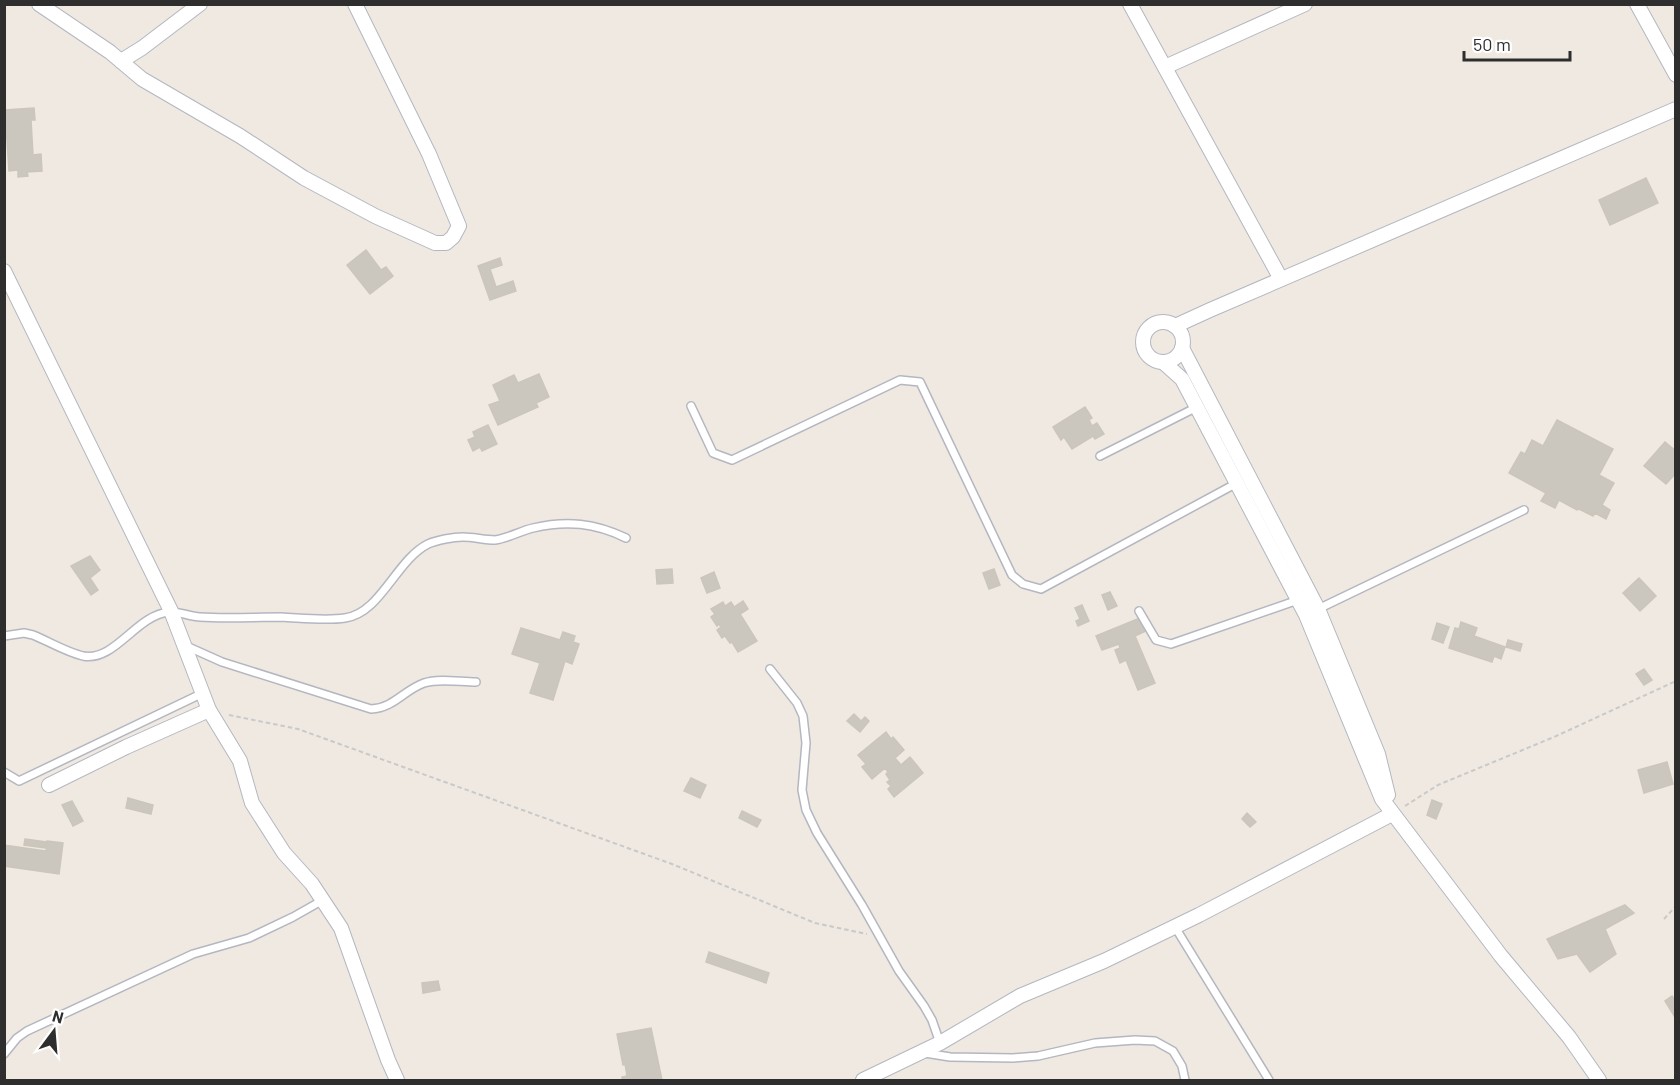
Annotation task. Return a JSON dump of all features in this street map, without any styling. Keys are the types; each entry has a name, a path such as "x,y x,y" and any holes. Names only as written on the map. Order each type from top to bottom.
{"street":[{"path":"39,4 121,61 142,79 240,136 303,178 375,216 435,243 446,243 453,237 459,226 429,153 355,4"},
{"path":"121,61 200,4"},
{"path":"1130,4 1281,279"},
{"path":"1166,67 1305,4"},
{"path":"1637,4 1676,75"},
{"path":"1175,326 1676,109"},
{"path":"4,271 171,611 209,710 240,761 252,803 284,854 312,884 340,927 397,1080"},
{"path":"1392,814 1378,754 1312,612 1203,404 1182,379 1163,362 1152,359 1145,351 1146,333 1153,325 1170,323 1175,326 1182,337 1182,348 1203,404 1237,483 1298,600 1312,612 1383,799 1392,814 1501,956 1569,1037 1599,1080"},
{"path":"1163,362 1177,357 1182,348"},
{"path":"49,785 209,710"},
{"path":"863,1080 940,1043 1020,996 1104,961 1175,927 1392,814"}],"lane":[{"path":"691,406 713,453 732,460 900,380 920,382 1012,575 1023,584 1041,590 1237,483"},
{"path":"1100,456 1203,404"},
{"path":"1312,612 1524,510"},
{"path":"4,636 24,633 33,635 81,655 91,656 104,654 144,621 171,611 196,617 219,618 345,618 368,608 410,559 428,545 442,540 462,537 492,540 510,538 532,528 586,524 607,529 626,538"},
{"path":"1138,611 1156,640 1172,644 1298,600"},
{"path":"184,645 231,665 371,709 383,709 414,687 426,682 476,682"},
{"path":"770,669 797,703 803,716 806,743 802,790 806,810 817,833 862,905 899,971 924,1006 940,1043"},
{"path":"4,772 19,781 202,693"},
{"path":"4,1054 17,1038 44,1022 193,954 249,938 323,900"},
{"path":"1175,927 1269,1080"},
{"path":"921,1052 950,1057 1013,1058 1038,1056 1095,1043 1155,1041 1173,1051 1182,1066 1185,1080"}],"path":[{"path":"1392,814 1438,785 1554,737 1676,681"},
{"path":"209,710 298,729 672,864 815,923 878,936"},
{"path":"1664,919 1676,906"}],"building":[{"path":"34,108 35,120 31,120 33,155 41,154 42,171 27,172 28,176 18,177 18,170 9,171 5,110"},
{"path":"1646,178 1658,203 1610,225 1599,200"},
{"path":"366,250 381,270 386,267 393,276 370,294 347,265"},
{"path":"500,258 502,265 490,269 496,287 513,281 516,291 490,300 478,266"},
{"path":"539,374 549,397 536,403 538,407 498,425 489,405 500,401 493,385 514,375 518,383"},
{"path":"1085,407 1092,418 1089,420 1092,426 1097,423 1104,434 1095,439 1093,436 1072,449 1064,437 1061,440 1053,427"},
{"path":"1557,420 1613,449 1599,475 1614,483 1602,505 1610,510 1606,519 1595,513 1593,516 1577,510 1559,500 1555,508 1541,501 1546,493 1509,473 1521,452 1525,454 1532,440 1543,446"},
{"path":"488,425 497,444 482,451 480,447 473,451 468,440 475,437 473,432"},
{"path":"1665,442 1676,451 1676,473 1666,484 1644,466"},
{"path":"90,556 100,570 90,578 98,590 91,595 71,566"},
{"path":"672,569 673,583 657,584 656,570"},
{"path":"994,569 1000,585 989,589 983,573"},
{"path":"714,572 720,588 707,593 701,578"},
{"path":"1639,578 1656,596 1640,611 1623,593"},
{"path":"1110,592 1117,606 1108,610 1102,595"},
{"path":"743,601 748,609 740,614 757,641 738,652 732,642 730,643 725,636 722,638 717,630 721,627 719,624 717,626 711,617 715,614 711,609 723,602 725,606 731,602 734,607"},
{"path":"1082,605 1089,621 1078,626 1076,621 1080,619 1075,608"},
{"path":"1140,618 1146,631 1135,636 1155,683 1138,690 1126,660 1120,663 1115,650 1120,648 1119,644 1102,650 1096,636"},
{"path":"1461,622 1477,628 1474,636 1505,647 1501,659 1494,656 1492,662 1449,648 1455,628 1459,629"},
{"path":"1437,623 1449,627 1443,643 1432,639"},
{"path":"521,628 560,640 563,632 575,636 573,642 579,644 572,664 565,661 553,700 530,693 540,663 512,654"},
{"path":"1508,640 1522,644 1520,651 1506,647"},
{"path":"1644,669 1652,680 1644,685 1636,674"},
{"path":"854,714 861,721 865,717 869,721 860,732 847,721"},
{"path":"886,732 904,750 895,758 901,765 910,757 923,773 894,797 888,789 891,786 887,782 890,780 885,768 872,779 862,767 866,764 858,755"},
{"path":"1667,762 1673,784 1644,793 1638,770"},
{"path":"691,778 706,785 700,798 684,791"},
{"path":"128,798 153,805 151,814 126,808"},
{"path":"1432,800 1442,804 1436,819 1427,815"},
{"path":"72,801 83,821 73,826 62,805"},
{"path":"742,811 761,820 757,827 739,818"},
{"path":"1247,813 1256,822 1250,827 1242,819"},
{"path":"25,839 46,842 45,848 24,845"},
{"path":"47,841 63,843 59,874 4,866 4,845 46,851"},
{"path":"1625,905 1634,913 1605,929 1616,954 1590,972 1577,954 1558,959 1547,939"},
{"path":"709,952 769,973 766,983 706,962"},
{"path":"438,981 440,990 423,993 422,983"},
{"path":"1672,996 1676,1002 1676,1019 1665,1001"},
{"path":"651,1028 662,1080 622,1080 622,1077 627,1076 617,1034"}]}
